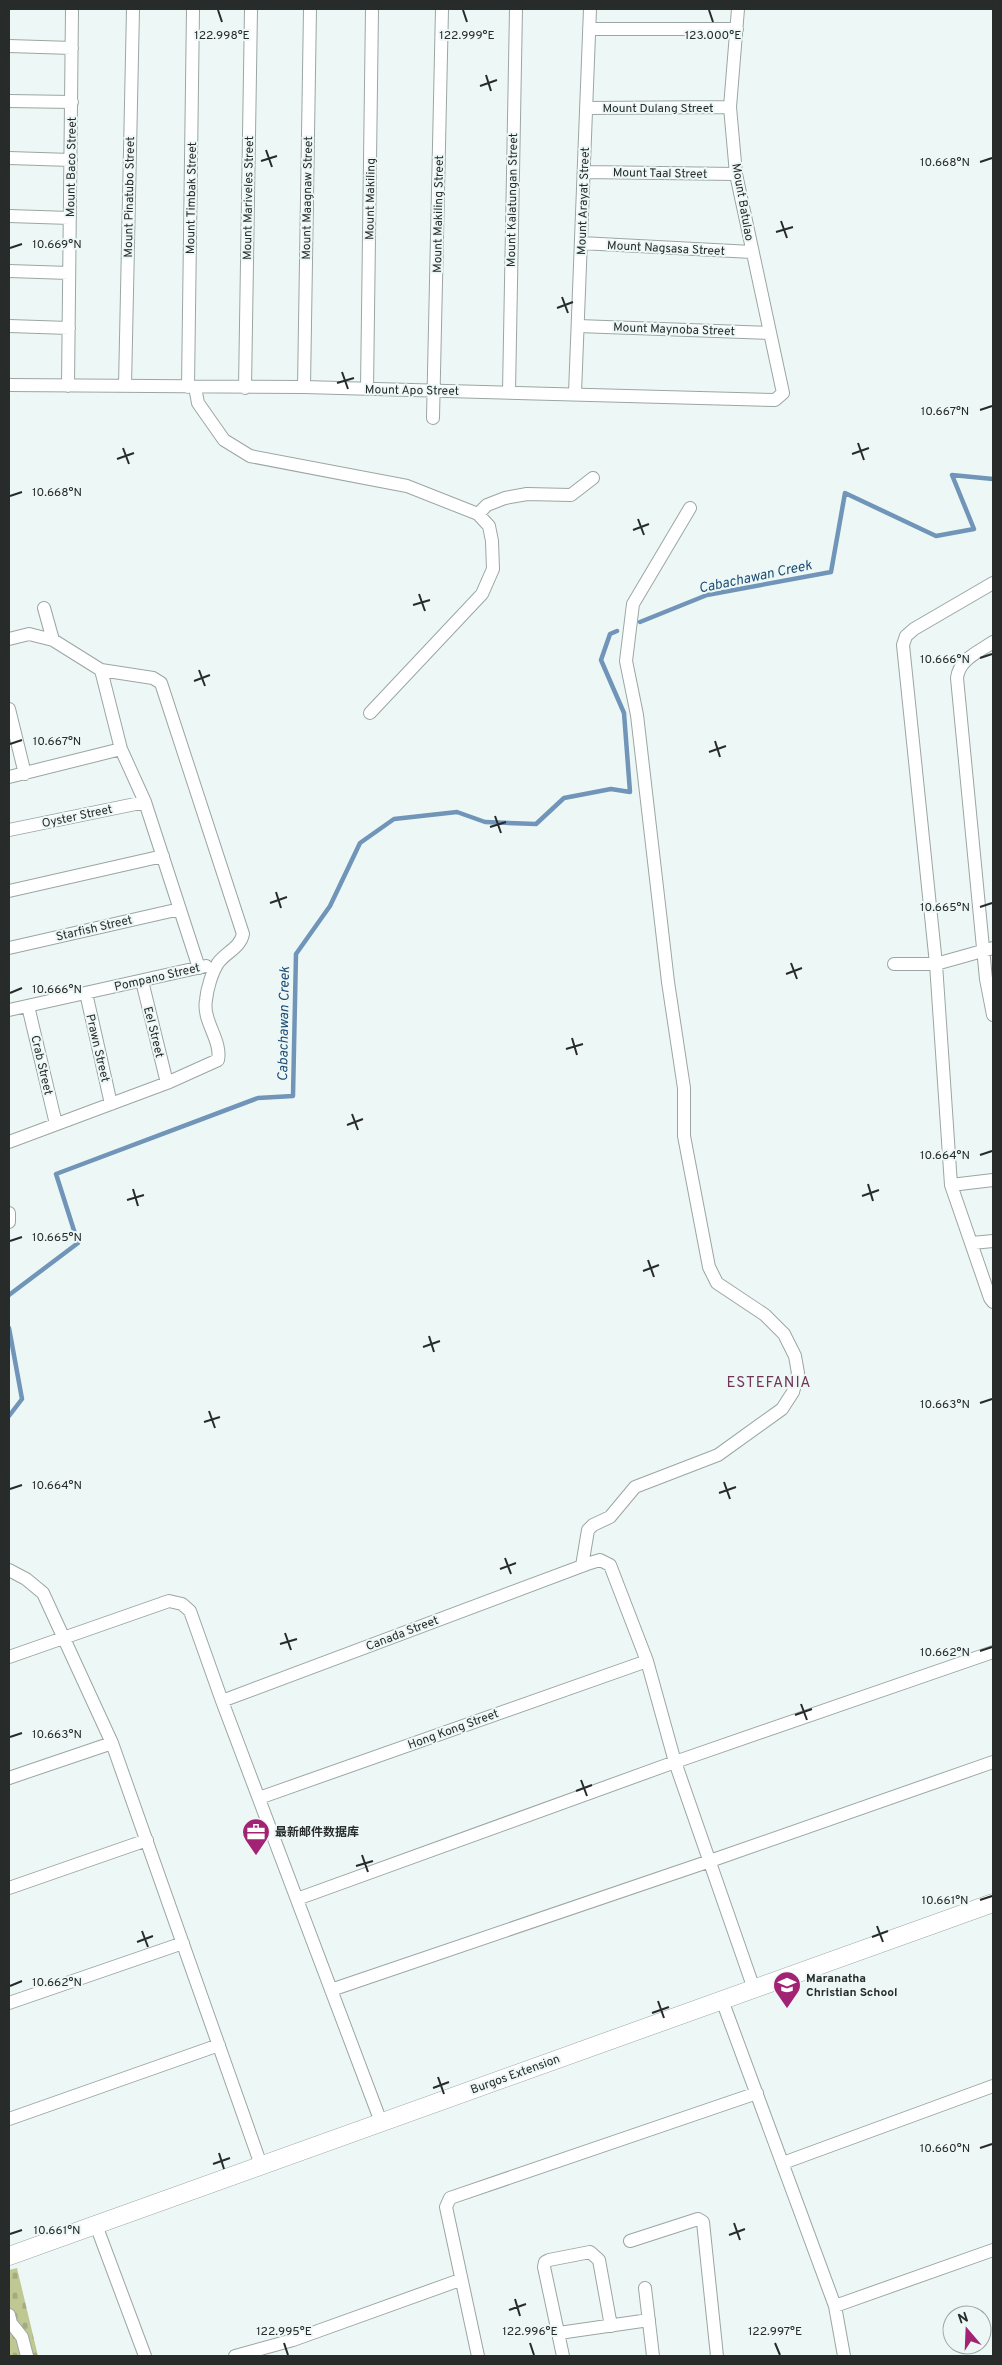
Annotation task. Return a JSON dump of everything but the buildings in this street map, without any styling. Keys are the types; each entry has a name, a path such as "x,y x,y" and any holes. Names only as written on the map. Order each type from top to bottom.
{"main road":[{"name":"Burgos Extension","path":"9,2256 993,1903"}],"street":[{"name":"Mount Baco Street","path":"68,386 72,9"},
{"name":"Mount Pinatubo Street","path":"126,386 133,9"},
{"name":"Mount Timbak Street","path":"193,9 191,387 198,404 224,440 250,456 407,486 478,514"},
{"name":"Mount Mariveles Street","path":"245,388 250,9"},
{"name":"Mount Maagnaw Street","path":"304,387 310,9"},
{"name":"Mount Makiling","path":"367,389 372,9"},
{"name":"Mount Makiling Street","path":"433,418 442,9"},
{"name":"Mount Kalatungan Street","path":"509,392 516,9"},
{"name":"Mount Arayat Street","path":"575,393 590,9"},
{"name":"Mount Batulao","path":"738,9 730,107 736,174 783,393"},
{"path":"589,29 737,29"},
{"path":"9,46 72,48"},
{"path":"9,101 72,102"},
{"name":"Mount Dulang Street","path":"586,108 730,107"},
{"path":"9,158 71,160"},
{"name":"Mount Taal Street","path":"584,172 736,174"},
{"path":"9,216 70,218"},
{"name":"Mount Nagsasa Street","path":"581,243 752,252"},
{"path":"9,271 69,273"},
{"path":"9,326 69,328"},
{"name":"Mount Maynoba Street","path":"578,326 770,333"},
{"name":"Mount Apo Street","path":"9,385 304,387 775,400 783,393"},
{"path":"370,713 482,594 492,569 492,541 489,526 478,514 487,505 505,498 527,494 571,495 593,478"},
{"path":"582,1566 588,1530 593,1525 610,1517 635,1487 718,1455 782,1409 793,1392 798,1374 795,1356 784,1334 764,1315 717,1283 709,1266 684,1136 684,1088 668,982 637,715 626,661 633,604 690,508"},
{"path":"993,583 914,629 906,636 903,645 936,964 951,1185 993,1302"},
{"path":"44,608 53,640"},
{"path":"9,639 29,634 53,640 101,670 153,678 160,684 243,934 239,944 218,963 205,1002 207,1019 218,1048 218,1060 111,1104 9,1142"},
{"path":"993,642 964,661 958,669 957,678 988,949 993,1015"},
{"path":"101,670 121,749 145,802 199,968"},
{"path":"9,709 25,774"},
{"path":"9,777 121,749"},
{"name":"Oyster Street","path":"9,830 145,802"},
{"path":"9,891 163,856"},
{"name":"Starfish Street","path":"9,948 180,909"},
{"path":"894,964 936,964 988,949"},
{"name":"Pompano Street","path":"9,1010 218,963"},
{"name":"Eel Street","path":"142,981 167,1082"},
{"name":"Prawn Street","path":"86,993 111,1104"},
{"name":"Crab Street","path":"28,1006 56,1124"},
{"path":"951,1185 993,1180"},
{"path":"972,1243 993,1240"},
{"name":"Canada Street","path":"222,1701 582,1566 600,1560 610,1564 647,1660 675,1762 754,1989"},
{"path":"9,1570 26,1579 43,1594 112,1743 261,2165"},
{"path":"9,1657 169,1601 182,1604 190,1611 222,1701 381,2122"},
{"path":"296,1898 675,1762 993,1652"},
{"name":"Hong Kong Street","path":"259,1798 647,1660"},
{"path":"9,1778 112,1743"},
{"path":"331,1990 710,1862 993,1762"},
{"path":"9,1888 147,1840"},
{"path":"9,2003 183,1943"},
{"path":"722,2000 835,2306 844,2356"},
{"path":"9,2119 219,2045"},
{"path":"783,2163 993,2086"},
{"path":"478,2356 460,2280 446,2207 450,2198 757,2093"},
{"path":"630,2241 698,2218 703,2222 716,2356"},
{"path":"96,2224 145,2356"},
{"path":"835,2306 993,2250"},
{"path":"563,2356 544,2267 545,2262 590,2252 599,2260 611,2326"},
{"path":"235,2356 293,2340 460,2280"},
{"path":"645,2288 653,2356"},
{"path":"559,2333 649,2320"},
{"path":"9,2322 22,2337 27,2356"}],"green space":[{"path":"17,2268 38,2356 9,2356 9,2270"}],"waterway":[{"name":"Cabachawan Creek","path":"640,622 707,595 831,572 845,493 936,536 974,529 952,475 993,479"},
{"name":"Cabachawan Creek","path":"9,1295 78,1243 56,1174 258,1098 293,1096 296,954 330,906 360,843 394,819 457,812 485,822 536,824 564,798 611,789 630,792 624,713 601,660 610,634 617,631"},
{"name":"Cabachawan Creek","path":"9,1328 22,1399 9,1416"}],"place":[{"name":"最新邮件数据库","path":"256,1856"},
{"name":"Maranatha Christian School","path":"787,2009"}],"district":[{"name":"ESTEFANIA","path":"769,1382"}]}
